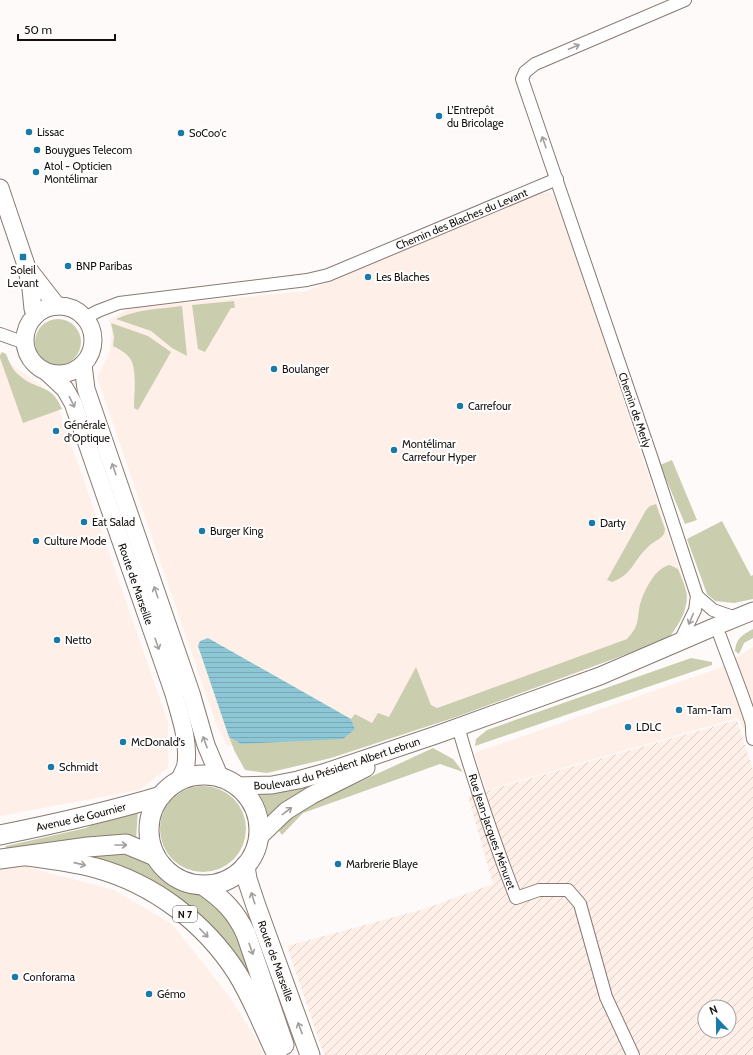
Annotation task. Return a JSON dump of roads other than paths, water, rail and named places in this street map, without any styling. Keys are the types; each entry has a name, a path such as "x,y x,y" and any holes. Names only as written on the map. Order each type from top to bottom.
{"main road":[{"path":"0,188 26,265 33,309 37,314"},
{"path":"26,265 57,306"},
{"path":"57,306 68,307 77,311 85,318 93,334 93,342 91,353 83,365 68,373 58,375 48,373 39,368 32,361 24,343 30,322 37,314 46,309 57,306"},
{"name":"Route de Marseille","path":"83,365 86,389 188,686 206,745 228,782"},
{"name":"Route de Marseille","path":"48,373 65,389 73,403 174,694 184,729 186,748 186,766 179,781"},
{"name":"Boulevard du Président Albert Lebrun","path":"228,782 272,785 323,773 436,735 600,676 753,611"},
{"name":"Boulevard du Président Albert Lebrun","path":"600,676 663,660 753,622"},
{"name":"Boulevard du Président Albert Lebrun","path":"258,838 286,811 312,795 436,735"},
{"path":"206,776 228,782 247,797 254,809 258,823 258,838 255,851 245,866 237,874 222,882 204,886 191,884 176,878 164,868 155,856 150,841 149,825 153,809 161,796 179,781 192,777 206,776"},
{"name":"Avenue de Gournier","path":"0,836 124,808 161,796"},
{"path":"0,844 71,826 79,819"},
{"path":"27,856 88,847 126,844 155,856"},
{"name":"N 7","path":"0,859 27,856 70,862 97,868 124,878 168,902 186,915 221,951 248,993 277,1055"},
{"name":"Route de Marseille","path":"245,866 247,879 256,906 310,1055"},
{"path":"204,886 220,897 240,921 246,934 287,1055"}],"street":[{"path":"557,179 522,79 525,72 535,64 686,0"},
{"name":"Chemin des Blaches du Levant","path":"85,318 98,311 120,303 307,280 328,275 557,179"},
{"name":"Chemin de Merly","path":"557,179 654,463 697,596"},
{"path":"0,334 24,343"},
{"path":"697,596 713,610 736,618"},
{"path":"680,641 695,610 697,596"},
{"path":"720,636 752,723 753,739"},
{"name":"Rue Jean-Jacques Ménuret","path":"458,727 493,839 516,898 540,890 568,890 580,904 606,997 633,1055"}],"water":[{"path":"208,638 351,719 355,729 343,739 241,744 229,737 198,646 200,641"}],"place":[{"name":"L'Entrepôt du Bricolage","path":"439,116"},
{"name":"Lissac","path":"29,132"},
{"name":"SoCoo'c","path":"181,133"},
{"name":"Bouygues Telecom","path":"37,150"},
{"name":"Atol - Opticien Montélimar","path":"36,172"},
{"name":"Soleil Levant","path":"23,257"},
{"name":"BNP Paribas","path":"68,266"},
{"name":"Les Blaches","path":"368,277"},
{"name":"Boulanger","path":"274,369"},
{"name":"Carrefour","path":"460,406"},
{"name":"Générale d'Optique","path":"56,431"},
{"name":"Montélimar Carrefour Hyper","path":"394,450"},
{"name":"Eat Salad","path":"84,522"},
{"name":"Darty","path":"592,523"},
{"name":"Burger King","path":"202,531"},
{"name":"Culture Mode","path":"36,541"},
{"name":"Netto","path":"57,640"},
{"name":"Tam-Tam","path":"679,710"},
{"name":"LDLC","path":"628,727"},
{"name":"McDonald's","path":"123,742"},
{"name":"Schmidt","path":"51,767"},
{"name":"Marbrerie Blaye","path":"338,864"},
{"name":"Conforama","path":"15,977"},
{"name":"Gémo","path":"149,994"}]}
